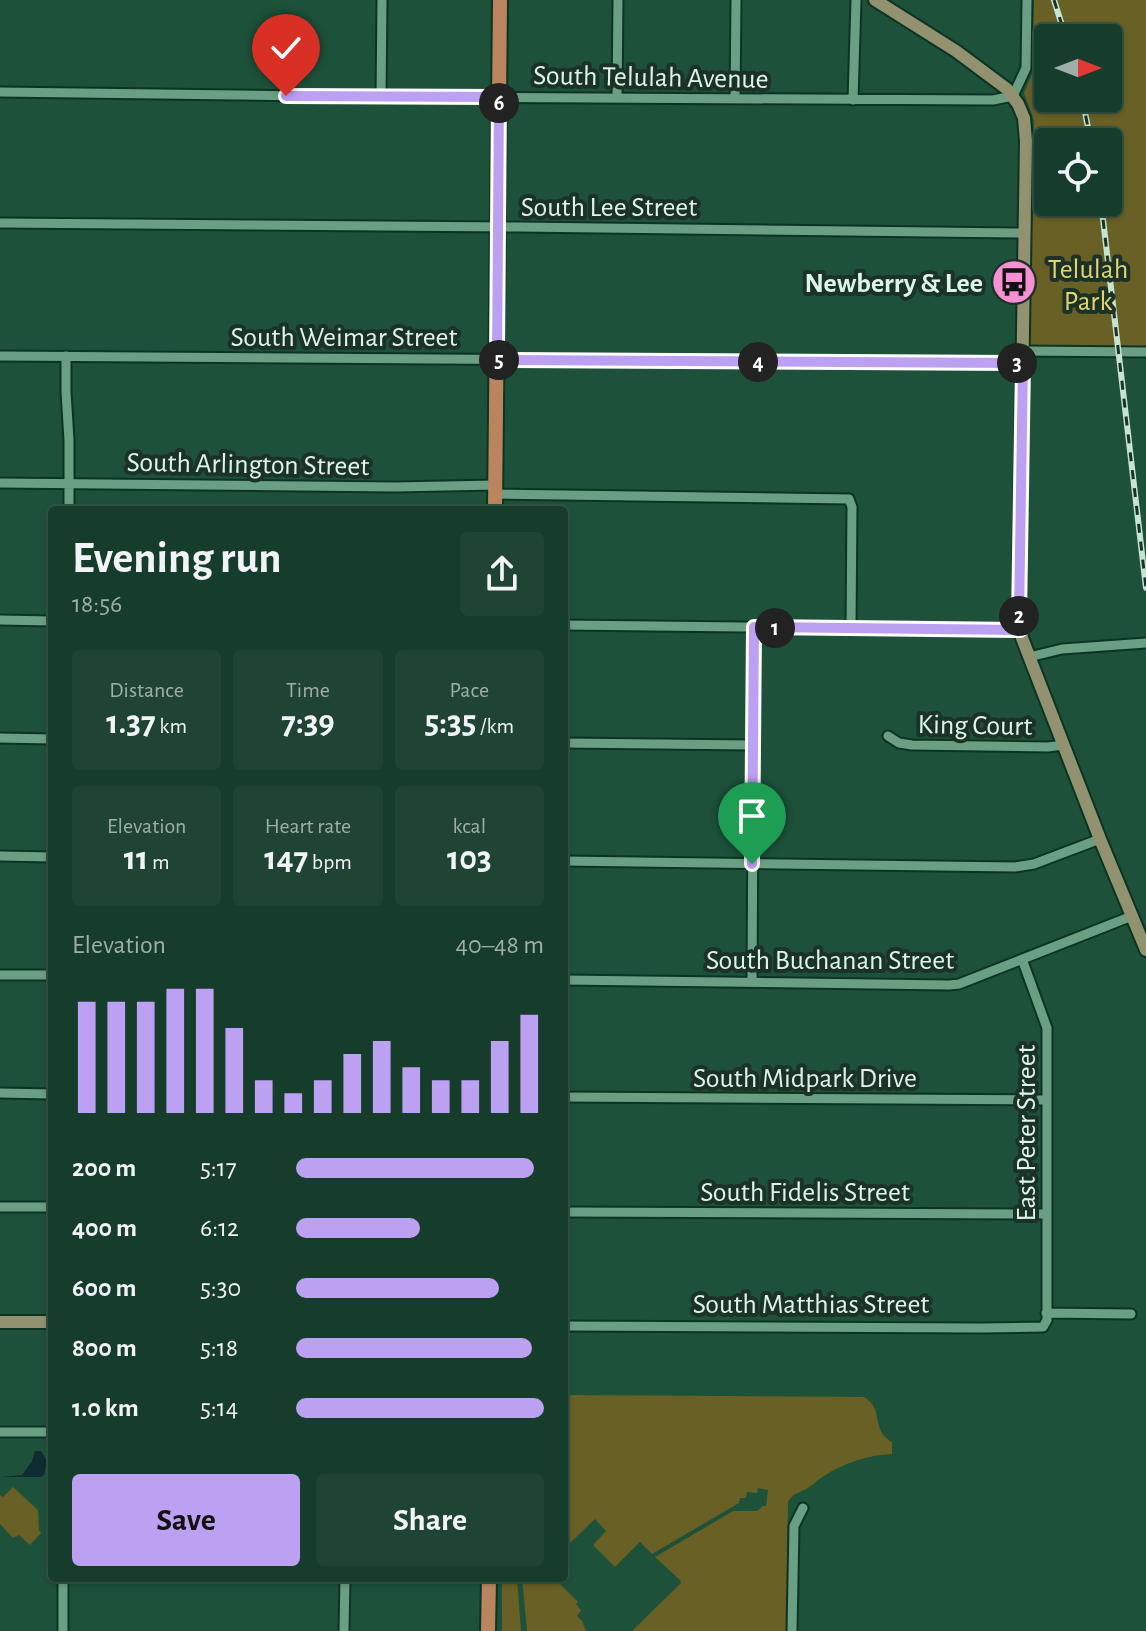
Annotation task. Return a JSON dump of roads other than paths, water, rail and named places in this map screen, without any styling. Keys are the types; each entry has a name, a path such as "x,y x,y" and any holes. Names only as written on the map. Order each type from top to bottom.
{"main road":[{"path":"495,506 500,0"},
{"path":"875,0 997,80 1013,96 1024,118 1020,630 1146,950"},
{"path":"0,1322 48,1322"},
{"path":"488,1631 489,1582"}],"street":[{"path":"381,97 382,0"},
{"path":"617,98 618,0"},
{"path":"735,99 736,0"},
{"path":"853,100 856,0"},
{"path":"1013,96 1026,68 1027,5 1036,0"},
{"name":"South Telulah Avenue","path":"0,92 979,101 1013,96"},
{"name":"South Lee Street","path":"0,223 1025,233"},
{"name":"South Weimar Street","path":"0,356 497,360 1023,357 1146,352"},
{"path":"66,356 69,506"},
{"name":"South Arlington Street","path":"0,483 395,487 844,497 851,502 851,629"},
{"path":"0,620 48,621"},
{"path":"568,625 1020,630"},
{"path":"752,982 754,627"},
{"path":"1029,657 1062,649 1146,643"},
{"name":"King Court","path":"888,736 899,743 912,745 1063,745"},
{"path":"0,738 48,739"},
{"path":"568,743 752,745"},
{"path":"568,861 1026,866 1100,839"},
{"path":"0,856 48,857"},
{"name":"South Buchanan Street","path":"568,980 959,984 1132,916"},
{"name":"East Peter Street","path":"1022,959 1047,1028 1046,1313"},
{"path":"0,975 48,975"},
{"path":"0,1093 48,1094"},
{"name":"South Midpark Drive","path":"568,1097 1047,1100"},
{"path":"0,1207 48,1207"},
{"name":"South Fidelis Street","path":"568,1212 1046,1214"},
{"path":"1046,1313 1131,1314"},
{"name":"South Matthias Street","path":"568,1326 1043,1327 1047,1320 1046,1313"},
{"path":"0,1432 48,1432"},
{"path":"792,1631 794,1526 803,1508"},
{"path":"63,1582 63,1631"},
{"path":"344,1631 345,1582"}],"water":[{"path":"35,1451 41,1451 47,1461 44,1475 0,1477 22,1475"}],"railway":[{"path":"1054,0 1062,24"},
{"path":"1085,112 1088,128"},
{"path":"1103,216 1146,588"}],"place":[{"name":"Newberry & Lee","path":"1014,282"}],"park label":[{"name":"Telulah Park","path":"1088,284"}]}
